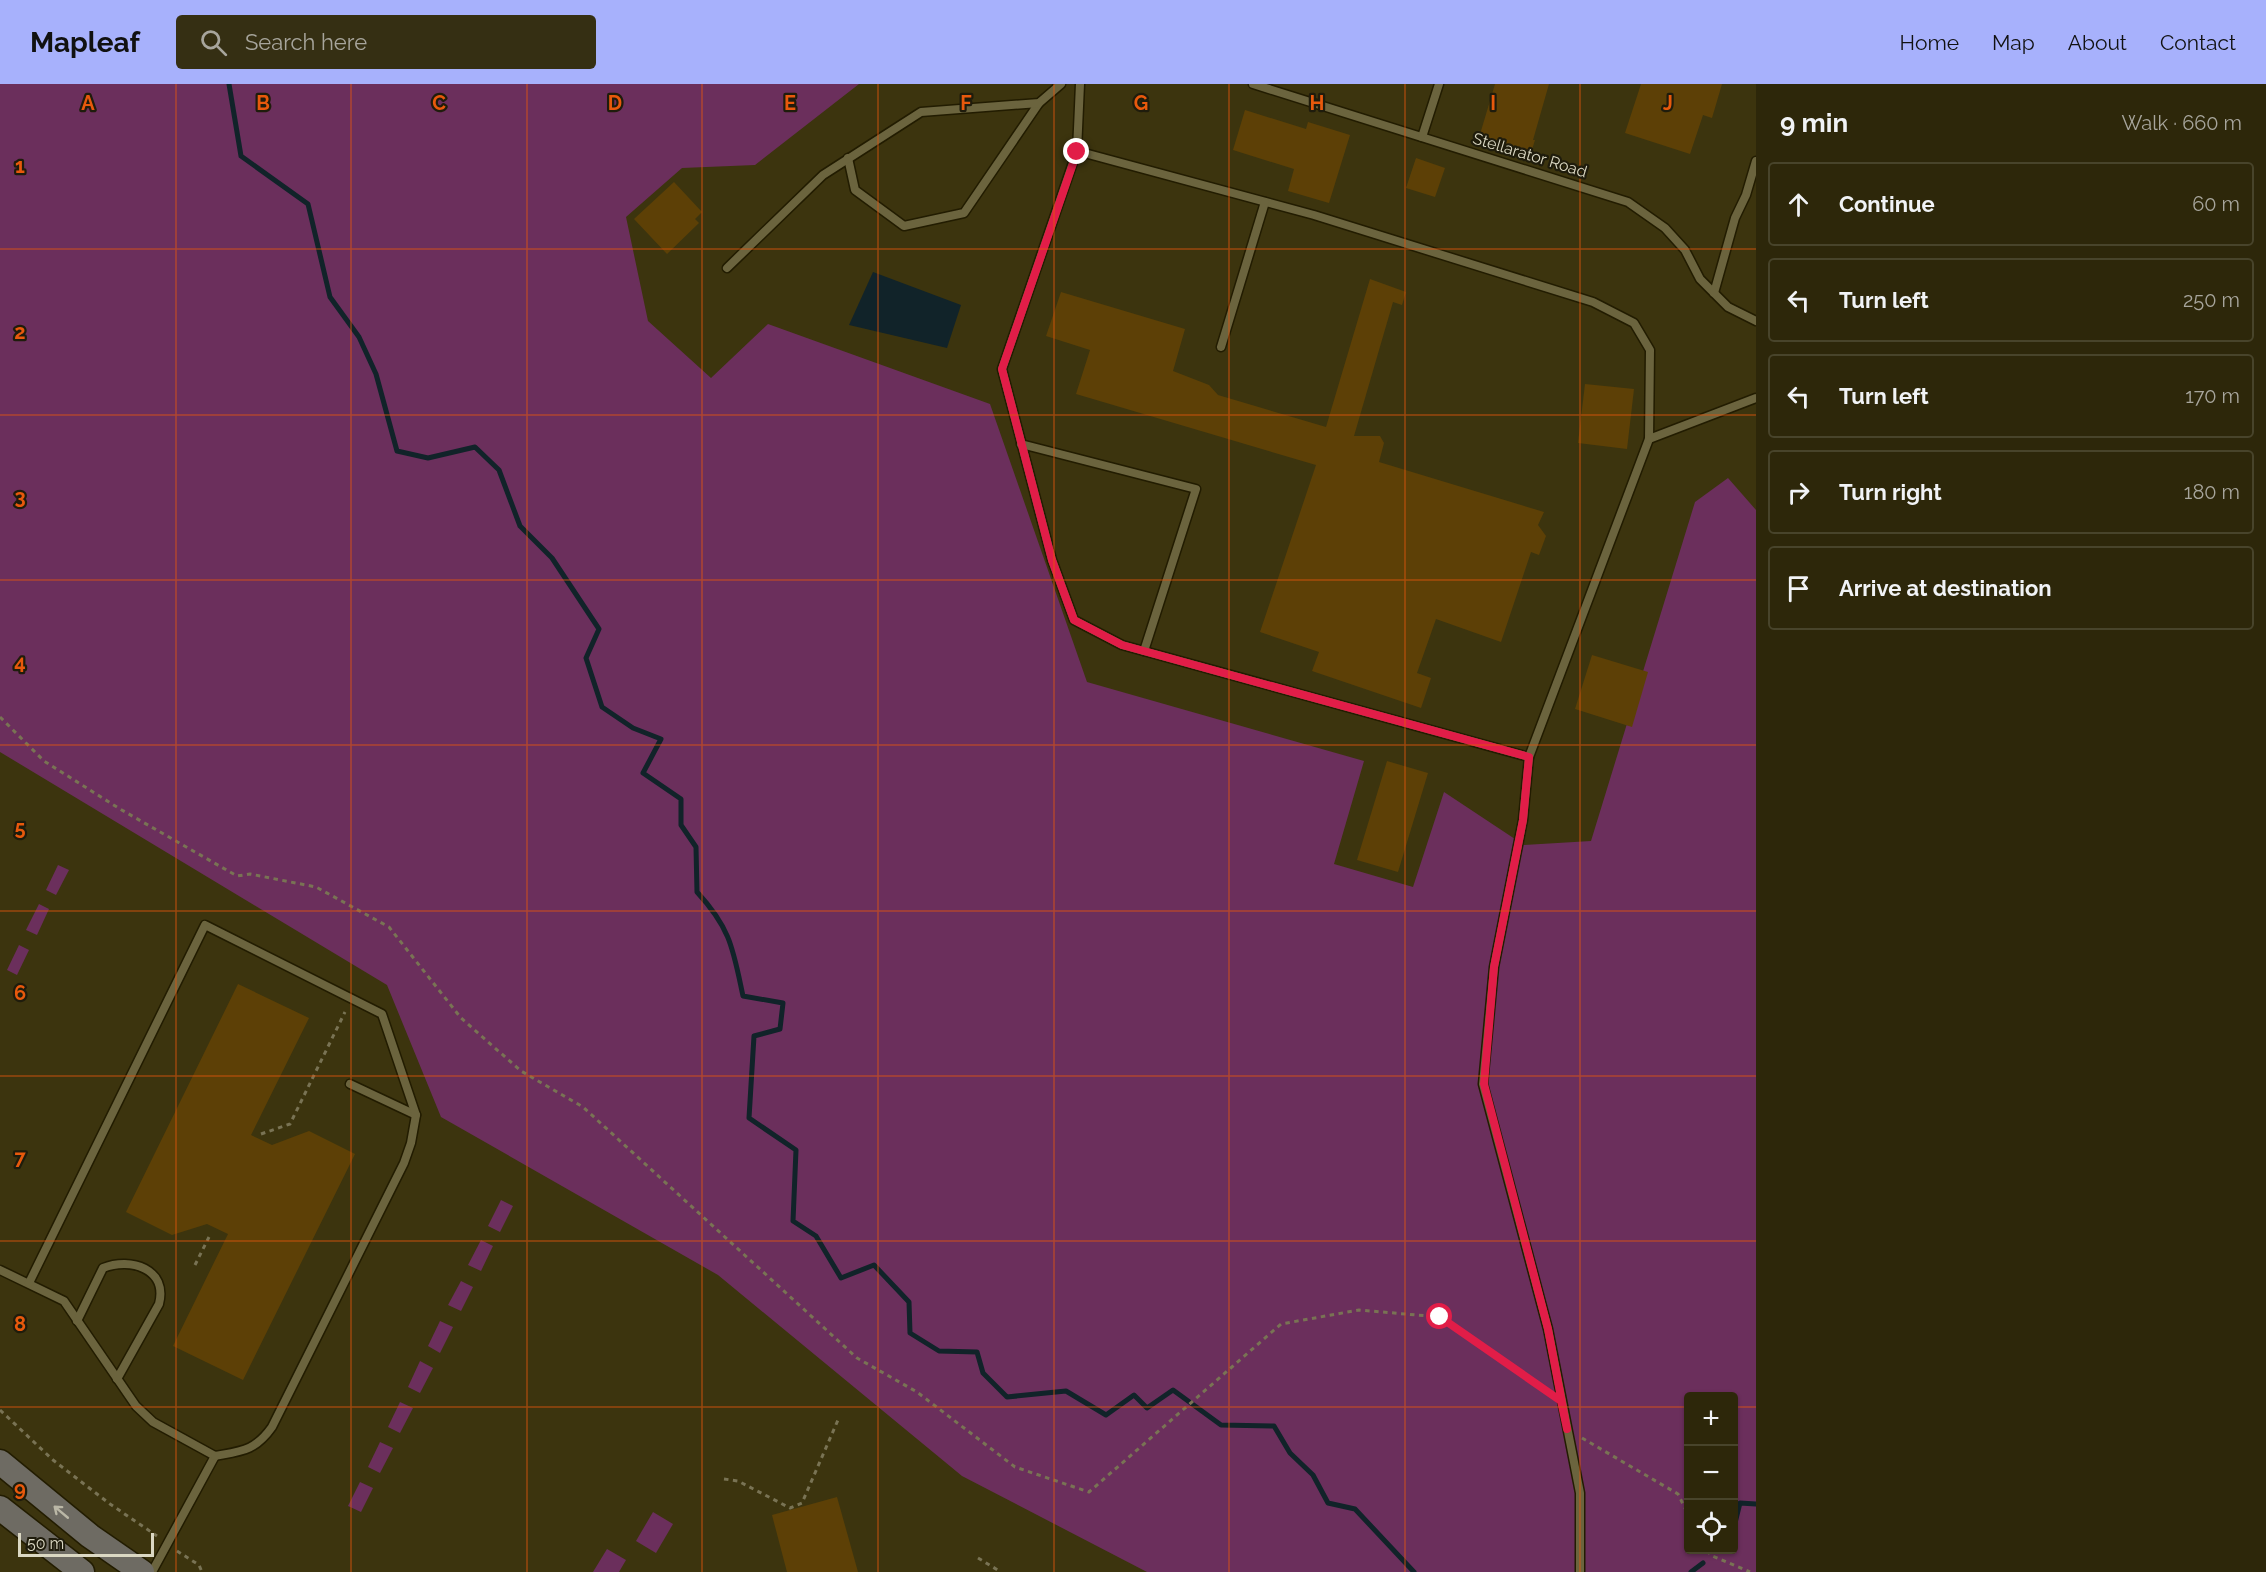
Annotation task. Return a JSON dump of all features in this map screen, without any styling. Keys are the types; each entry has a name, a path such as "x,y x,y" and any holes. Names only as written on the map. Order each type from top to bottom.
{"street":[{"path":"0,1462 90,1536 142,1572"},
{"path":"0,1508 82,1572"}],"lane":[{"path":"848,159 855,190 904,225 964,213 1039,103 1061,84"},
{"path":"1080,84 1077,152 1002,369 1052,560 1074,620 1122,645 1529,757"},
{"name":"Stellarator Road","path":"1253,84 1628,201 1665,228 1685,250 1700,279 1728,307 1756,321"},
{"path":"1422,137 1438,84"},
{"path":"727,268 823,175 921,112 1039,103"},
{"path":"1077,152 1314,215 1593,302 1634,323 1650,350 1649,439 1529,757 1523,820 1494,967 1484,1084 1548,1329 1580,1493 1580,1572"},
{"path":"1714,293 1735,218 1746,195 1756,161"},
{"path":"1221,347 1265,202"},
{"path":"1649,439 1756,398"},
{"path":"1021,444 1196,489 1144,651"},
{"path":"0,1270 64,1301 136,1406 153,1422 215,1456 248,1450 262,1442 272,1428 404,1163 411,1143 416,1115 382,1014 205,925 29,1283"},
{"path":"350,1084 416,1115"},
{"path":"77,1321 104,1268 115,1264 139,1265 158,1281 162,1292 159,1304 117,1379"},
{"path":"152,1572 215,1456"}],"path":[{"path":"0,717 44,761 120,809 237,876 250,874 316,887 389,927 461,1018 521,1071 583,1107 857,1358 917,1392 1015,1467 1089,1492 1281,1324 1359,1310 1440,1317 1552,1395"},
{"path":"261,1134 290,1124 345,1012"},
{"path":"195,1265 208,1237"},
{"path":"0,1410 53,1460 110,1504 199,1565 202,1572"},
{"path":"724,1479 738,1481 790,1508 802,1503 838,1420"},
{"path":"1567,1429 1678,1494 1684,1505"},
{"path":"1710,1554 1750,1572"},
{"path":"978,1558 1001,1572"}],"shaded area":[{"path":"0,84 859,84 755,165 682,168 626,217 648,321 711,378 768,324 990,404 1087,682 1364,761 1334,864 1413,887 1444,792 1524,845 1591,841 1695,502 1728,478 1756,510 1756,1572 1147,1572 962,1476 718,1275 441,1117 387,985 0,752"},
{"path":"58,865 69,870 56,895 46,890"},
{"path":"39,904 49,909 37,935 26,930"},
{"path":"19,945 29,950 17,975 7,970"},
{"path":"501,1200 513,1206 500,1232 488,1226"},
{"path":"481,1240 493,1246 481,1271 468,1265"},
{"path":"461,1281 473,1287 461,1311 448,1305"},
{"path":"440,1321 453,1327 440,1353 428,1346"},
{"path":"420,1361 433,1368 420,1393 408,1387"},
{"path":"400,1402 413,1408 400,1433 388,1427"},
{"path":"380,1442 393,1448 380,1473 368,1467"},
{"path":"360,1482 373,1488 361,1512 348,1506"},
{"path":"653,1512 673,1524 656,1553 636,1541"},
{"path":"607,1549 626,1560 619,1572 593,1572"}],"water":[{"path":"873,272 961,305 947,348 849,325"}],"building":[{"path":"1495,84 1549,84 1530,156 1478,141"},
{"path":"1641,84 1722,84 1712,118 1703,115 1690,154 1625,133"},
{"path":"1245,110 1306,129 1308,122 1350,135 1329,203 1288,191 1294,169 1233,150"},
{"path":"1416,158 1445,168 1435,197 1406,188"},
{"path":"674,182 702,212 695,219 699,223 667,254 634,219"},
{"path":"1370,279 1406,292 1402,305 1393,302 1354,436 1380,436 1384,443 1379,462 1544,512 1538,525 1546,536 1539,555 1531,552 1501,642 1436,619 1417,673 1431,678 1421,708 1312,671 1319,652 1260,632 1316,465 1076,394 1090,350 1046,336 1061,292 1185,329 1173,371 1209,385 1218,395 1326,427"},
{"path":"1585,384 1634,389 1627,449 1578,443"},
{"path":"1592,655 1648,672 1632,727 1575,709"},
{"path":"1387,761 1428,773 1398,872 1357,860"},
{"path":"238,984 309,1018 251,1135 272,1145 309,1131 355,1154 243,1380 173,1346 228,1234 207,1224 172,1235 126,1212"},
{"path":"837,1497 858,1572 787,1572 772,1515"}],"waterway":[{"path":"229,84 241,156 308,204 330,297 359,337 376,374 397,451 428,458 475,447 499,470 520,526 552,558 599,629 586,658 602,707 633,728 661,739 643,773 681,799 681,825 696,847 697,892 717,917 729,940 743,996 783,1003 780,1029 754,1036 749,1118 796,1150 793,1221 816,1236 841,1278 874,1265 909,1302 910,1333 939,1351 977,1352 983,1373 1007,1397 1066,1391 1106,1415 1134,1395 1147,1408 1173,1390 1221,1425 1274,1426 1290,1453 1313,1475 1328,1503 1355,1509 1414,1572"},
{"path":"1738,1511 1740,1503 1756,1504"},
{"path":"1691,1572 1703,1563"}],"route":[{"path":"1077,152 1002,369 1052,560 1074,620 1122,645 1529,757 1523,820 1494,967 1484,1084 1548,1329 1567,1429 1561,1401 1440,1317"}]}
